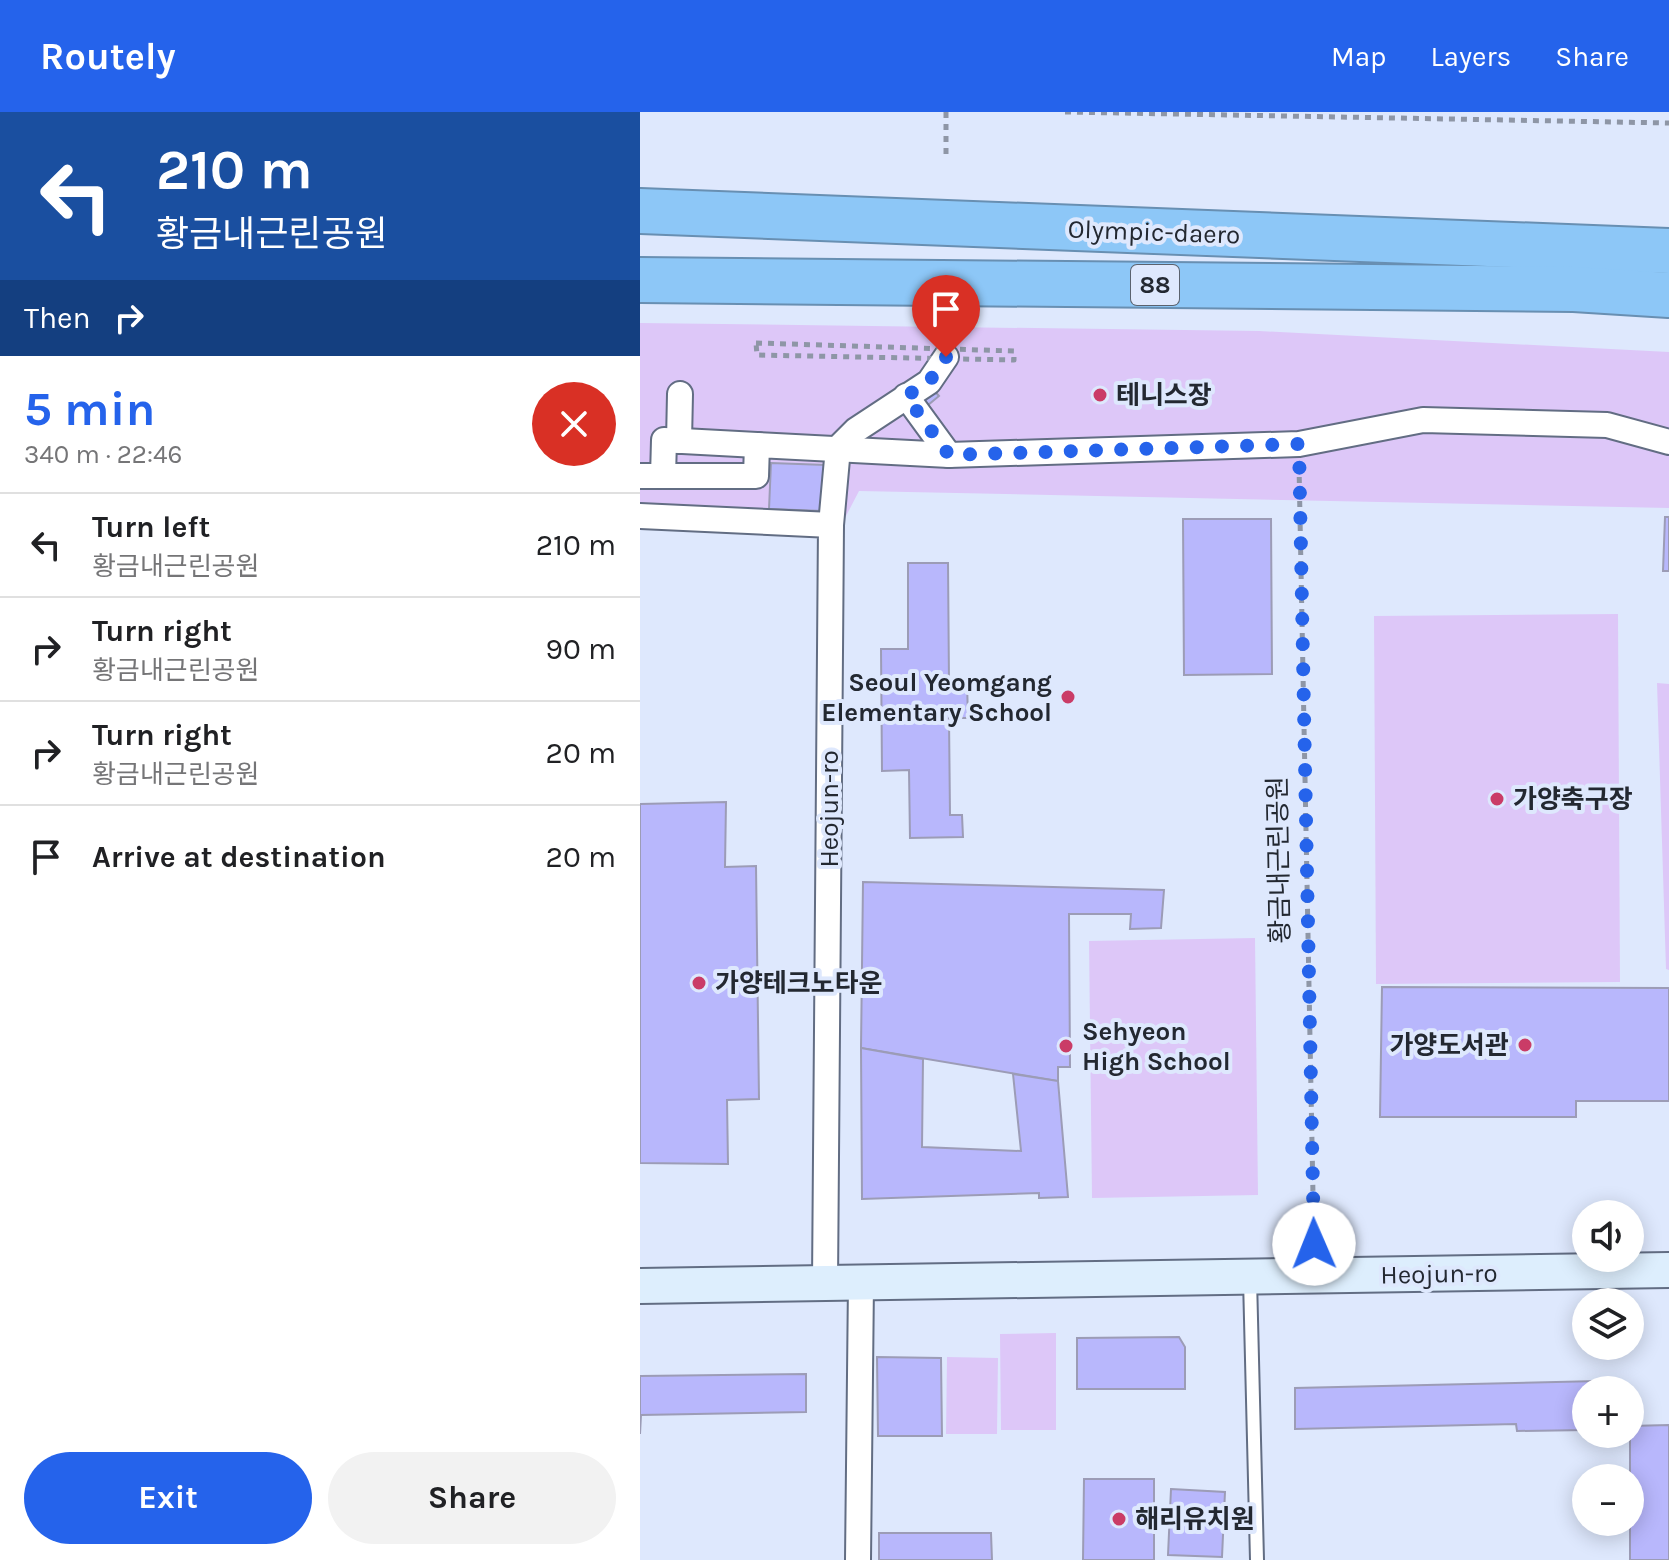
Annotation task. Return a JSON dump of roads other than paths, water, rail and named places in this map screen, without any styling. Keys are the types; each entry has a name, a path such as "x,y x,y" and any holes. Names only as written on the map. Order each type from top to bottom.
{"highway":[{"name":"Olympic-daero","path":"640,211 1669,251"},
{"name":"Olympic-daero","path":"640,280 1574,289 1669,295"},
{"path":"1574,289 1669,306"}],"street":[{"path":"640,516 831,525 838,448 856,430 929,382 945,353"},
{"path":"679,441 680,394"},
{"path":"906,396 949,455"},
{"path":"756,476 651,476 664,440 949,455 1299,444 1423,420 1607,425 1669,442"},
{"path":"755,520 757,445"},
{"name":"Heojun-ro","path":"825,1283 831,525"},
{"name":"Heojun-ro","path":"640,1286 1669,1270"},
{"path":"858,1560 861,1282"}],"lane":[{"path":"1250,1277 1257,1560"}],"place":[{"name":"테니스장","path":"1100,395"},
{"name":"Seoul Yeomgang Elementary School","path":"1068,697"},
{"name":"가양축구장","path":"1497,799"},
{"name":"가양테크노타운","path":"699,983"},
{"name":"가양도서관","path":"1525,1045"},
{"name":"Sehyeon High School","path":"1066,1046"},
{"name":"해리유치원","path":"1119,1519"}]}
